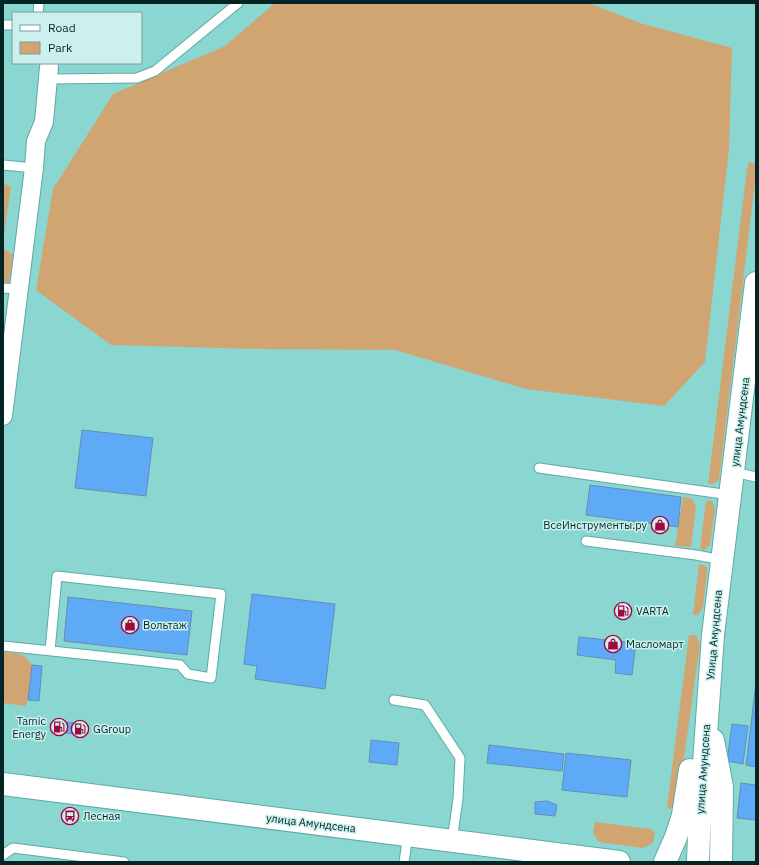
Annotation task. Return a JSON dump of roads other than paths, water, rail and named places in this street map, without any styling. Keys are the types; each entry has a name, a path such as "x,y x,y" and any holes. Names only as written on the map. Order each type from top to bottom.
{"street":[{"path":"3,416 11,289 34,168 36,141 44,122 49,69"},
{"name":"улица Амундсена","path":"722,560 730,495 751,380 756,283"},
{"name":"Улица Амундсена","path":"707,718 713,635 722,560"},
{"path":"665,862 678,833 683,815 693,755 707,718"},
{"name":"улица Амундсена","path":"698,862 707,718"},
{"name":"улица Амундсена","path":"707,718 722,787 721,862"},
{"name":"улица Амундсена","path":"3,784 619,862"}],"lane":[{"path":"49,69 137,78 155,71 238,3"},
{"path":"3,165 34,168"},
{"path":"538,468 730,495"},
{"path":"734,472 756,477"},
{"path":"586,540 722,560"},
{"path":"3,646 180,665 188,674 211,678 221,594 57,576 50,651"},
{"path":"394,700 425,705 460,758 458,799 452,840"},
{"path":"404,862 408,835"},
{"path":"3,854 14,848 124,862"}],"place":[{"name":"ВсеИнструменты.ру","path":"660,525"},
{"name":"VARTA","path":"623,611"},
{"name":"Вольтаж","path":"130,625"},
{"name":"Масломарт","path":"613,644"},
{"name":"Tamic Energy","path":"59,727"},
{"name":"GGroup","path":"80,729"},
{"name":"Лесная","path":"70,816"}]}
